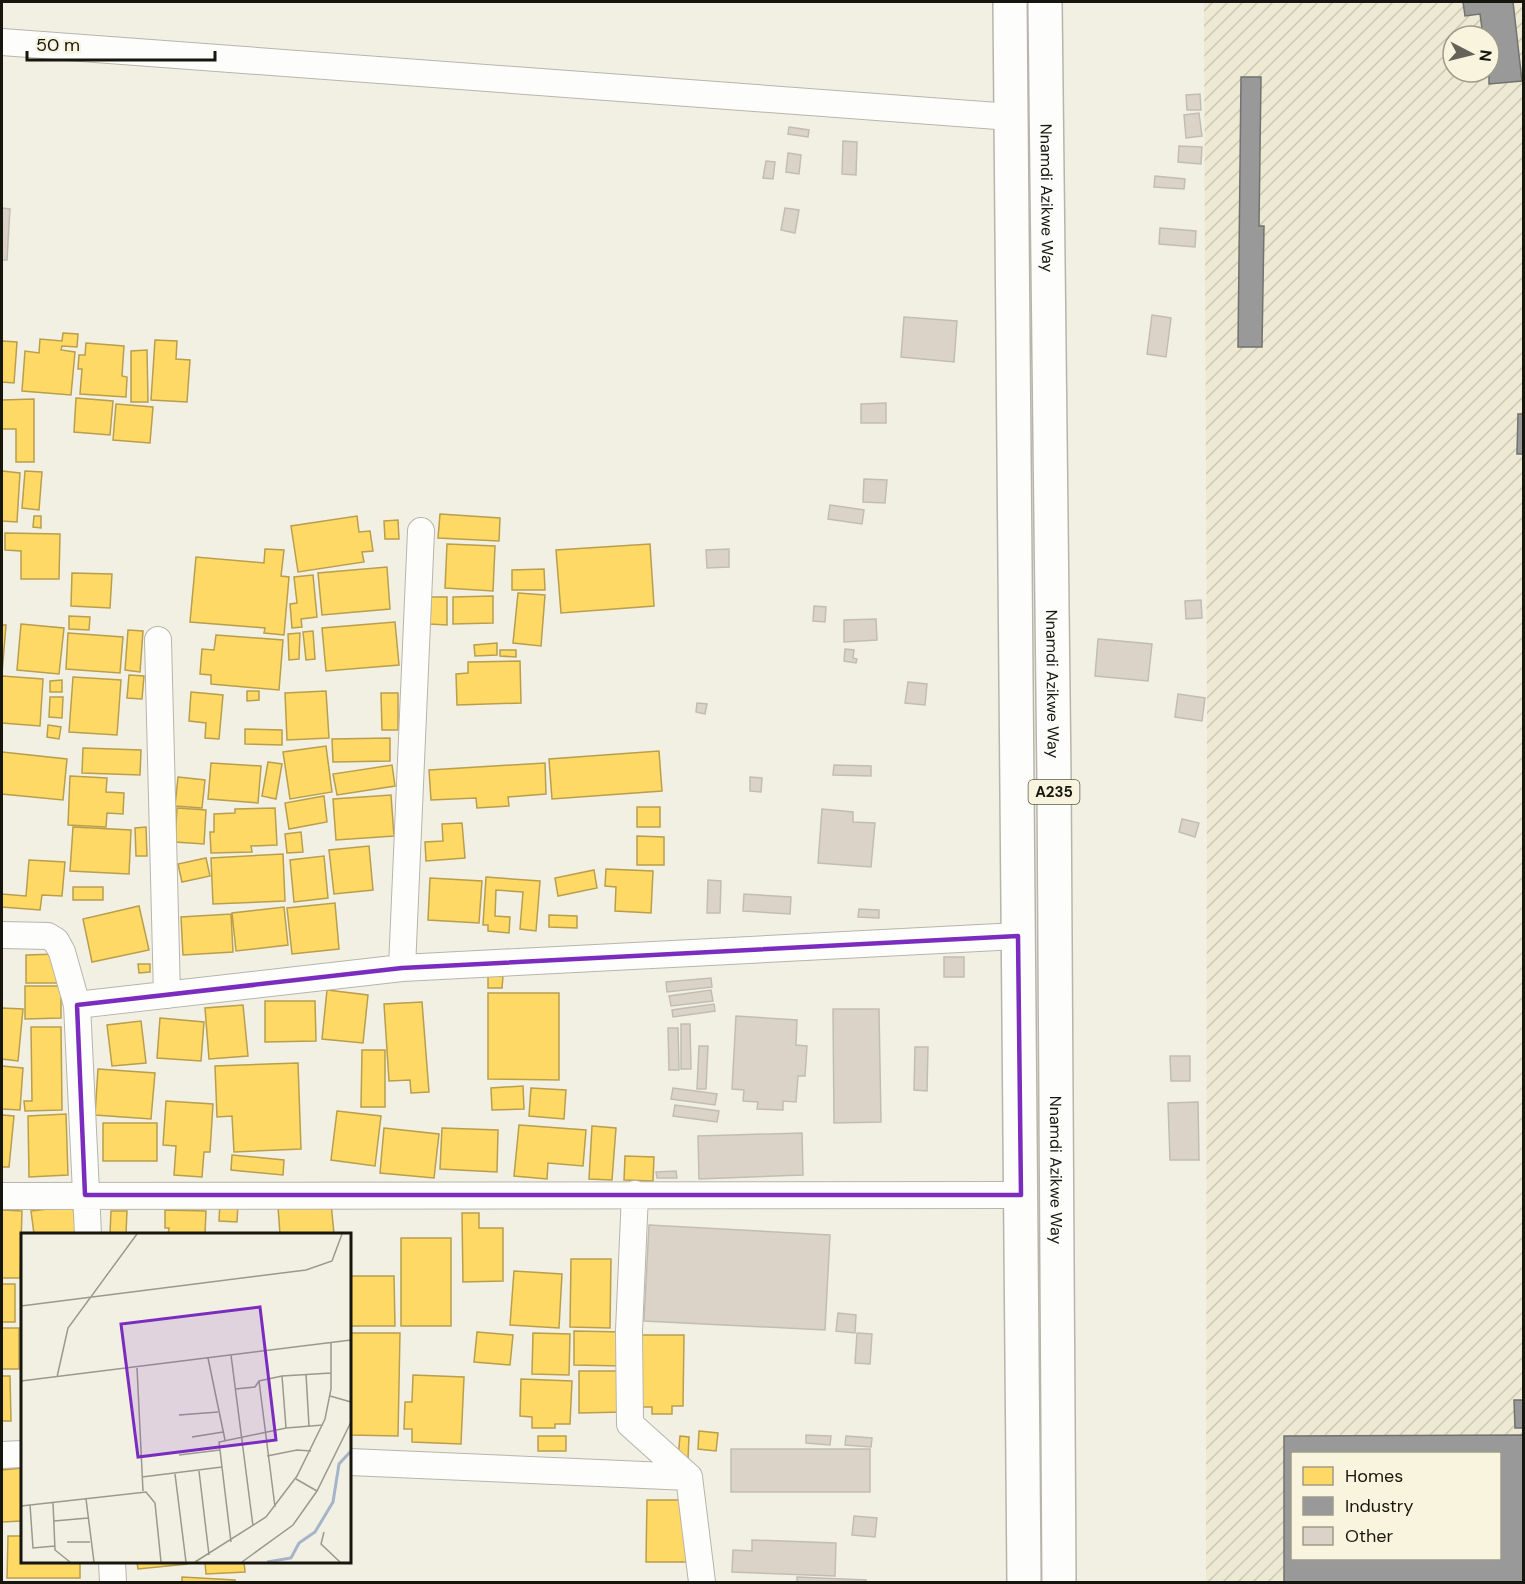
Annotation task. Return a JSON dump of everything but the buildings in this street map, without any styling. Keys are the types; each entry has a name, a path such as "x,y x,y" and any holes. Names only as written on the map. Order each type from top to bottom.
{"highway":[{"name":"Nnamdi Azikwe Way","path":"1010,2 1024,1582"},
{"name":"Nnamdi Azikwe Way","path":"1045,2 1054,768 1059,1582"}],"street":[{"path":"2,42 1011,117"},
{"path":"402,968 421,531"},
{"path":"158,640 167,995"},
{"path":"2,935 48,936 56,942 62,952 77,1005 88,1233"},
{"path":"77,1005 402,968 1018,936"},
{"path":"635,1194 629,1331 630,1424 689,1477 702,1582"},
{"path":"2,1196 1021,1195"},
{"path":"2,1455 21,1454"},
{"path":"351,1462 689,1477"},
{"path":"111,1563 113,1582"}],"highlighted area":[{"path":"1018,936 1021,1195 85,1195 77,1005 402,968"}],"shaded area":[{"path":"1204,2 1523,2 1523,1582 1206,1582 1207,714"}]}
